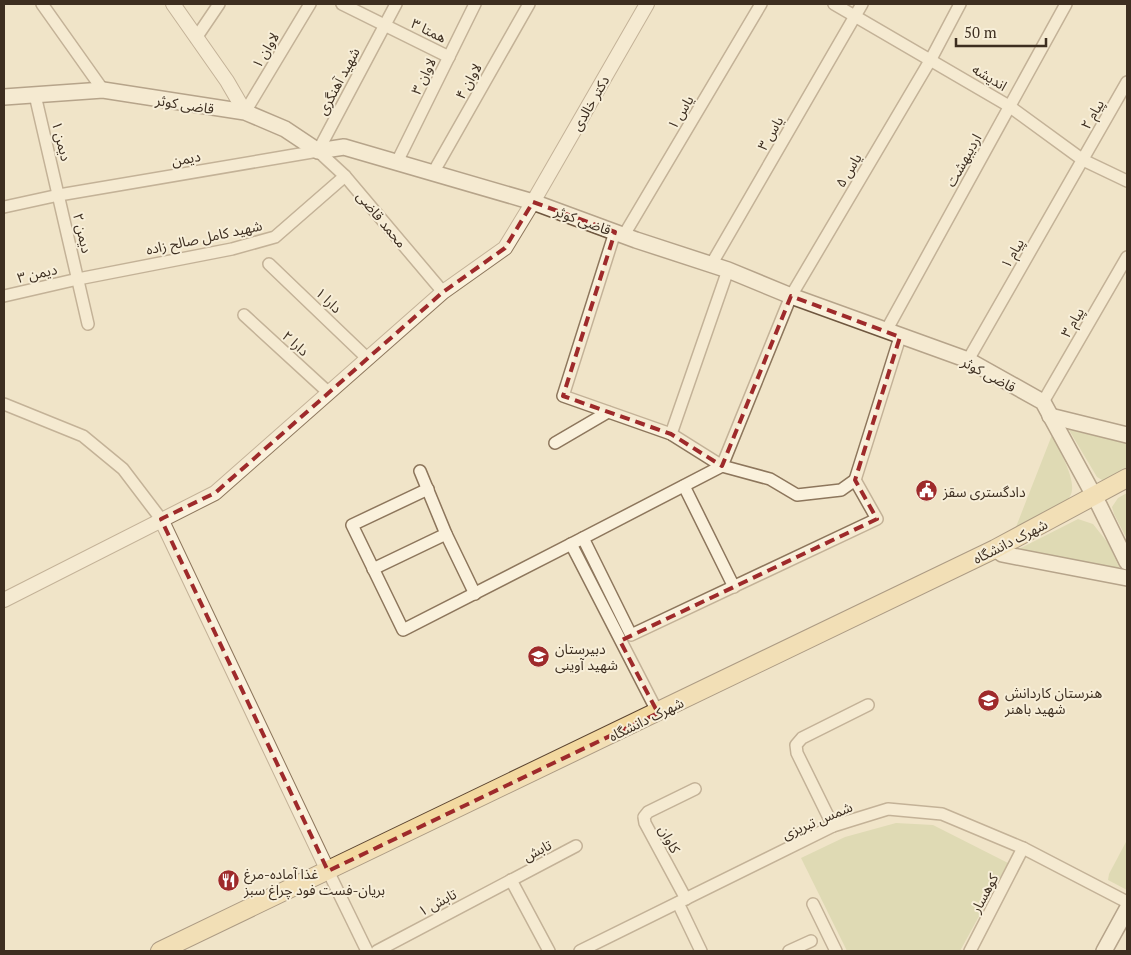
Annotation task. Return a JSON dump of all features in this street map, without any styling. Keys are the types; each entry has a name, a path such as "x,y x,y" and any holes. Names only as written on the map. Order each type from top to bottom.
{"main road":[{"name":"قاضی کوثر","path":"4,97 103,90 245,112 285,129 318,151 344,148 397,162 533,202 619,234 728,270 791,296 968,360 1043,402"},
{"path":"1043,402 1127,562"},
{"path":"1050,416 1126,432"},
{"name":"شهرک دانشگاه","path":"160,951 331,876 658,713 999,552 1096,501 1127,478"},
{"path":"1096,501 1127,489"},
{"path":"186,951 331,876 826,644 999,552 1127,578"},
{"path":"1104,951 1127,909"}],"street":[{"path":"42,4 103,90"},
{"path":"173,4 223,75 245,112"},
{"path":"196,38 219,4"},
{"name":"لاوان ۱","path":"245,112 310,4"},
{"name":"همتا ۳","path":"342,4 449,57"},
{"name":"شهید آهنگری","path":"318,151 396,4"},
{"name":"لاوان ۳","path":"397,162 476,4"},
{"name":"لاوان ۴","path":"433,174 529,4"},
{"name":"دکتر خالدی","path":"4,600 215,493 443,292 505,248 647,4"},
{"name":"یاس ۱","path":"608,412 563,396 619,234 761,4"},
{"name":"اندیشه","path":"834,4 1009,106 1083,160 1127,181"},
{"name":"یاس ۳","path":"711,265 862,4"},
{"name":"یاس ۵","path":"722,466 791,296 931,60 960,4"},
{"name":"اردیبهشت","path":"855,480 893,334 1009,106 1066,4"},
{"name":"پیام ۲","path":"1083,160 1127,82"},
{"name":"دیمن ۱","path":"35,95 59,195"},
{"name":"محمد قاضی","path":"318,151 346,176 443,292"},
{"name":"دیمن","path":"4,208 59,195 318,151"},
{"name":"پیام ۱","path":"968,360 1083,160"},
{"name":"شهید کامل صالح زاده","path":"78,278 232,248 275,237 346,176"},
{"name":"دیمن ۲","path":"59,195 88,324"},
{"name":"پیام ۳","path":"1043,402 1127,256"},
{"name":"دارا ۱","path":"269,264 367,358"},
{"path":"671,434 728,270"},
{"name":"دیمن ۳","path":"4,296 78,278"},
{"name":"دارا ۲","path":"244,315 329,393"},
{"path":"4,404 83,436 123,469 161,519 367,951"},
{"path":"555,442 608,412 671,434 722,466 770,478 797,495 841,490 855,480 877,519 631,635 583,538"},
{"path":"428,489 352,525 403,630 722,466"},
{"path":"420,471 446,534 474,594"},
{"path":"684,486 734,587"},
{"path":"373,569 446,534"},
{"path":"571,544 658,713"},
{"path":"833,826 796,753 796,745 802,738 868,705"},
{"name":"کاوان","path":"682,901 645,823 644,817 648,812 695,789"},
{"name":"شمس تبریزی","path":"580,951 833,826 888,809 942,814 1022,848 1127,902"},
{"name":"تابش","path":"511,880 576,846"},
{"name":"کوهسار","path":"970,951 1022,848"},
{"path":"511,880 549,951"},
{"name":"تابش ۱","path":"377,951 511,880"},
{"path":"682,901 701,951"},
{"path":"813,904 836,951"},
{"path":"789,951 811,941"}],"highlighted area":[{"path":"533,202 615,232 563,396 671,434 722,466 791,296 900,337 855,480 877,519 620,641 658,713 328,871 161,519 215,493 443,292 505,248"}],"green space":[{"path":"1069,430 1127,443 1127,469 1104,481 1097,477"},
{"path":"1052,435 1071,477 1072,490 1070,497 1048,515 1014,532"},
{"path":"1127,493 1127,539 1112,507 1118,498"},
{"path":"1078,519 1093,524 1108,543 1120,569 1017,550"},
{"path":"896,823 933,825 1008,863 960,951 847,951 801,858 845,837"},
{"path":"1127,840 1127,890 1108,880 1109,874"}],"place":[{"name":"دادگستری سقز","path":"927,491"},
{"name":"دبیرستان شهید آوینی","path":"539,656"},
{"name":"هنرستان کاردانش شهید باهنر","path":"989,700"},
{"name":"غذا آماده-مرغ بریان-فست فود چراغ سبز","path":"228,881"}]}
